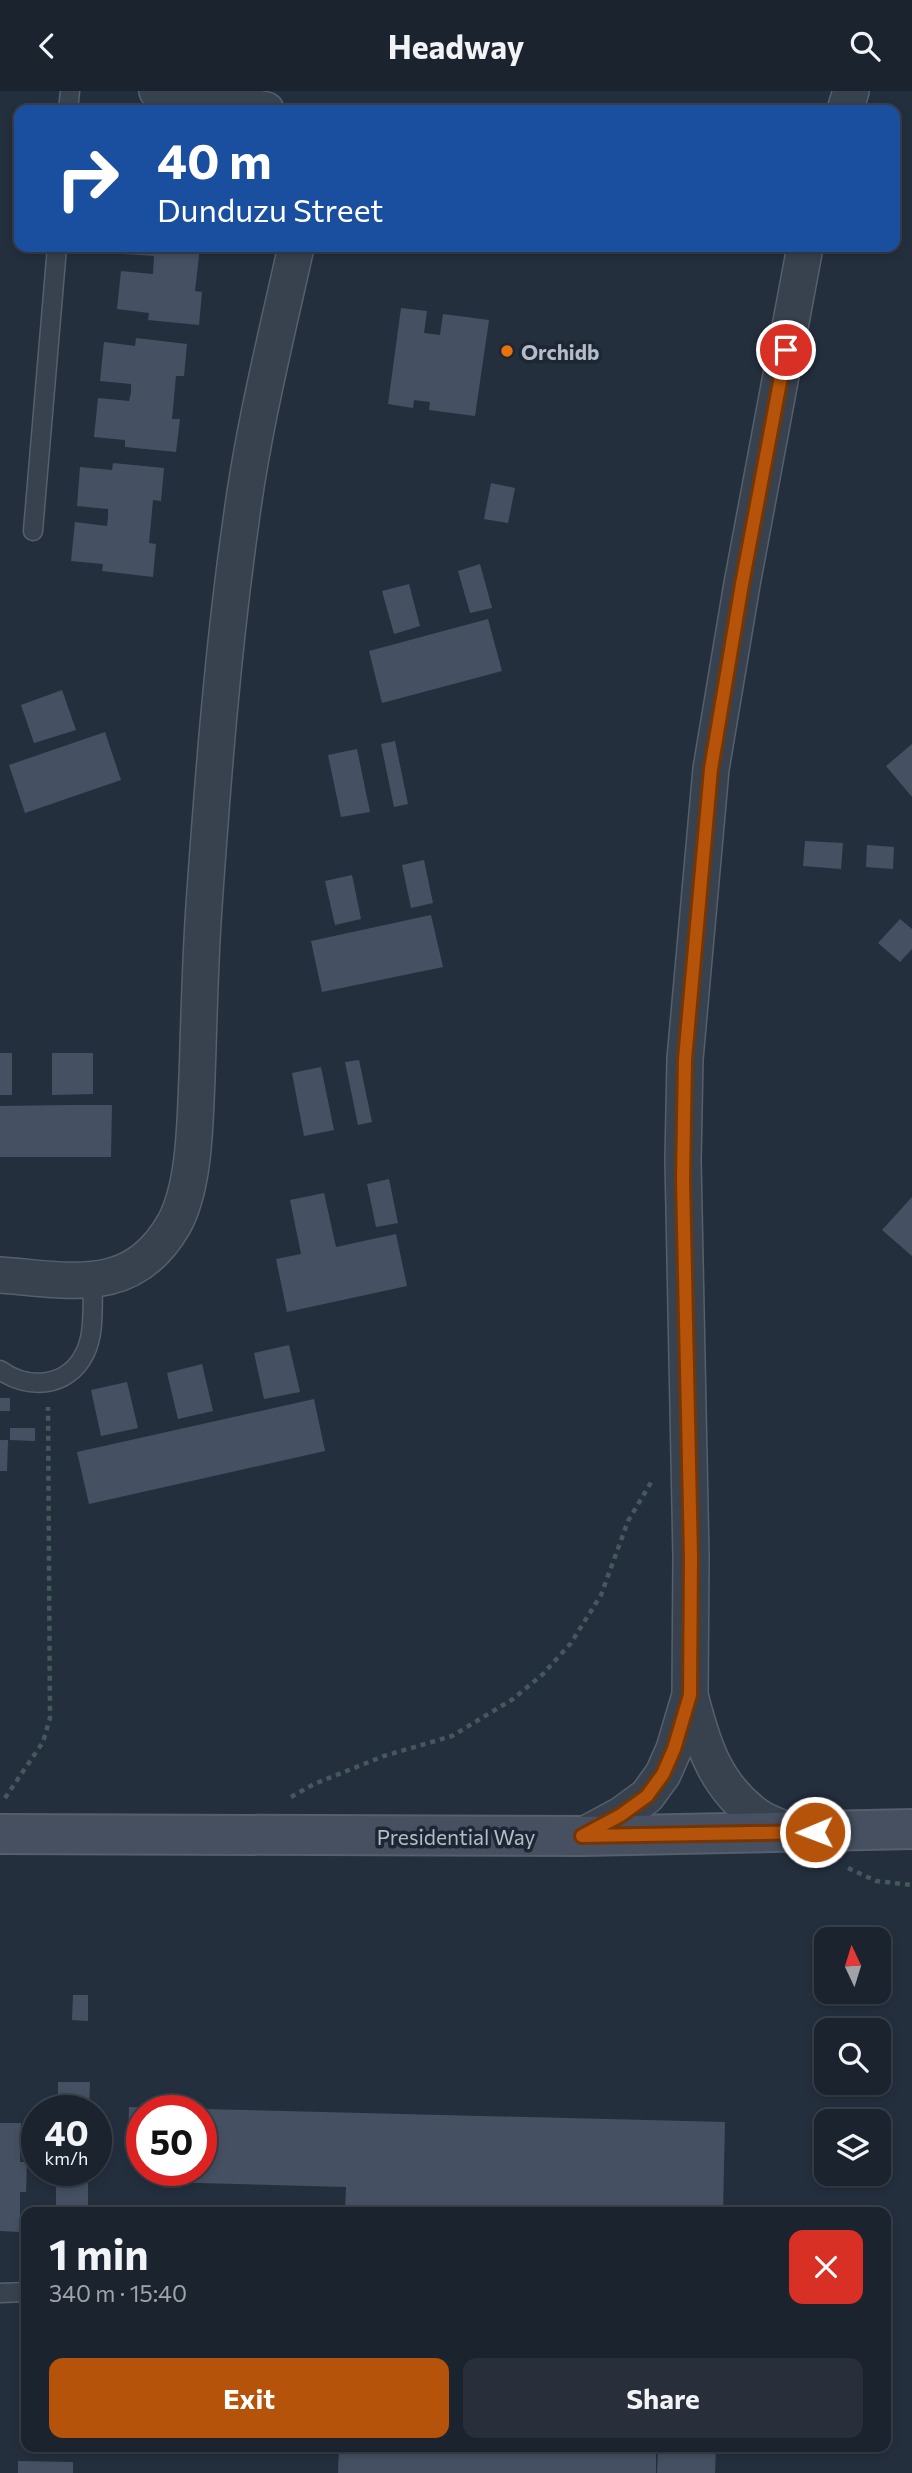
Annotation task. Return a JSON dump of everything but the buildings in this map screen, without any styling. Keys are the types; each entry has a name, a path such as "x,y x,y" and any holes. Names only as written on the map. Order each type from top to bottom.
{"main road":[{"name":"Presidential Way","path":"0,1835 582,1836 912,1829"}],"street":[{"path":"157,91 242,105"},
{"path":"0,1275 93,1282 120,1274 140,1264 159,1245 175,1222 188,1181 195,1132 204,908 223,685 241,519 264,393 295,252"},
{"path":"791,1832 757,1816 731,1792 717,1773 705,1748 690,1695 683,1135 685,1059 713,756 742,584 805,252"},
{"path":"582,1836 621,1815 647,1796 663,1774 674,1749 690,1695"}],"lane":[{"path":"33,531 57,252"},
{"path":"0,1370 12,1379 33,1384 54,1381 73,1370 85,1353 90,1332 93,1282"},
{"path":"0,2293 21,2292"}],"path":[{"path":"0,1804 43,1742 50,1718 48,1408 54,1381"},
{"path":"283,1802 314,1784 384,1756 452,1735 513,1699 543,1674 571,1643 601,1595 628,1521 647,1486 688,1444"}],"place":[{"name":"Orchidb","path":"507,351"}],"route":[{"path":"786,350 711,769 685,1059 683,1180 691,1557 690,1695 674,1749 663,1774 647,1796 621,1815 582,1836 815,1832"}]}
